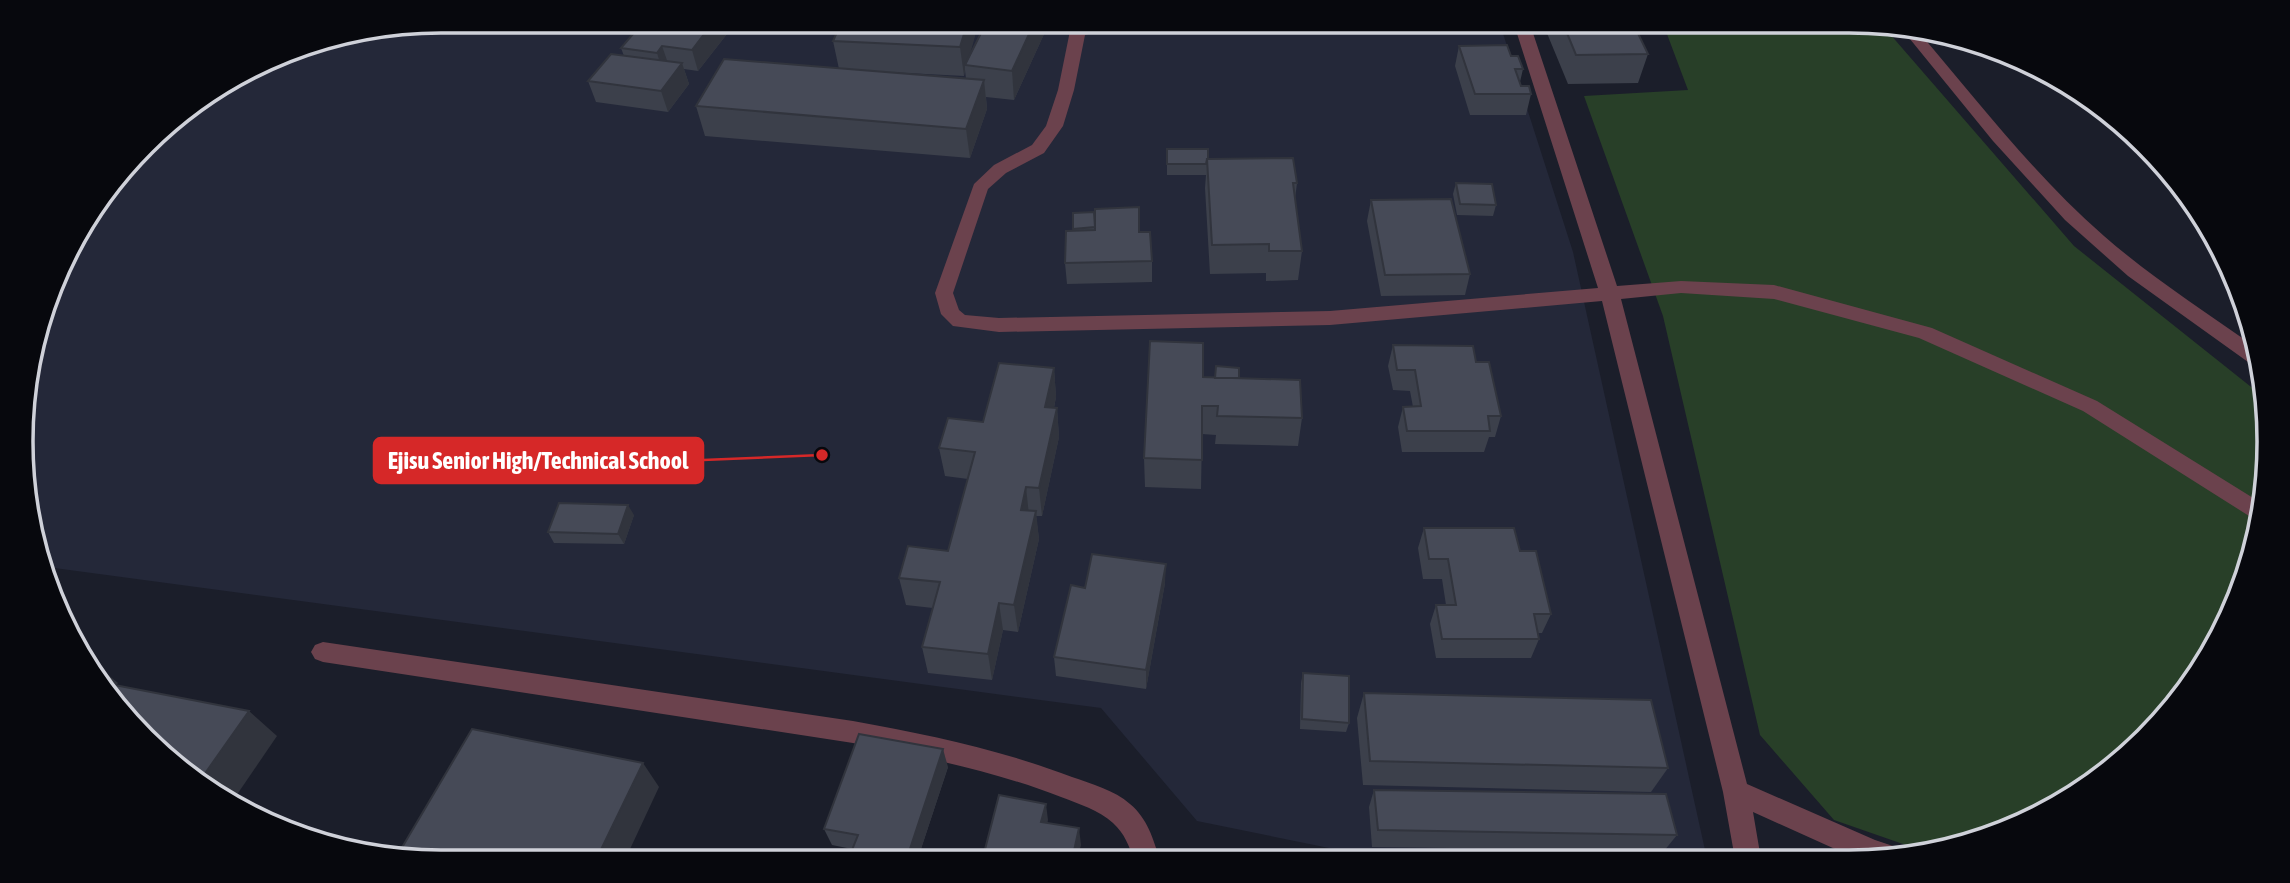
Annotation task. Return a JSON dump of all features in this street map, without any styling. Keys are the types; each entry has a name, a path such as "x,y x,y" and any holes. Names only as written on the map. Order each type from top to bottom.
{"street":[{"path":"1077,33 1057,124 1047,142 1000,167 989,175 980,188 944,293 951,314 960,321 999,325 1330,318 1609,291 1681,287 1774,292 1925,333 2090,406 2251,508"},
{"path":"1525,33 1609,291 1736,792 1746,850"},
{"path":"1917,39 2054,199 2095,238 2127,266 2246,351"},
{"path":"323,652 853,732 928,746 1015,767 1101,800 1121,813 1137,831 1144,850"},
{"path":"1736,792 1867,849"}],"shaded area":[{"path":"442,33 1503,33 1573,252 1705,850 1339,850 1197,821 1101,708 53,568 37,495 34,415 47,336 64,285 102,215 135,172 172,135 215,102 261,75 310,55 362,41"}],"green space":[{"path":"1667,33 1849,33 1892,36 2074,246 2253,388 2257,442 2249,521 2226,598 2202,646 2155,711 2118,748 2053,795 2005,819 1954,836 1907,845 1834,820 1760,735 1663,316 1584,96 1688,90"}],"building":[{"path":"634,33 705,33 692,50 662,46 657,53 621,48"},
{"path":"837,33 964,33 960,47 833,41"},
{"path":"981,33 1029,33 1012,71 965,65"},
{"path":"1567,33 1638,33 1648,54 1576,55"},
{"path":"1507,45 1511,56 1518,56 1523,69 1515,69 1521,86 1529,86 1531,94 1475,94 1459,46"},
{"path":"611,54 682,63 661,91 588,81"},
{"path":"724,59 984,80 966,129 696,106"},
{"path":"1167,149 1208,149 1208,159 1206,164 1167,164"},
{"path":"1293,158 1297,183 1293,183 1302,251 1269,251 1269,244 1212,245 1207,159"},
{"path":"1456,183 1492,184 1496,205 1460,204"},
{"path":"1451,199 1470,274 1385,275 1371,200"},
{"path":"1139,207 1139,232 1150,232 1152,261 1065,263 1066,231 1095,230 1095,209"},
{"path":"1094,212 1095,227 1073,229 1073,213"},
{"path":"1150,341 1203,343 1203,377 1300,380 1302,418 1217,416 1218,406 1202,406 1202,460 1144,458"},
{"path":"1393,345 1473,346 1476,362 1489,362 1501,416 1488,416 1490,431 1407,431 1403,407 1421,406 1415,370 1397,370"},
{"path":"999,363 1054,368 1045,407 1057,408 1039,488 1026,487 1021,510 1036,511 1014,605 999,603 988,654 922,647 940,582 899,578 908,546 948,551 975,452 939,448 948,418 983,422"},
{"path":"1216,366 1239,368 1239,378 1215,378"},
{"path":"559,503 628,505 618,534 548,532"},
{"path":"1424,528 1514,528 1520,551 1536,551 1551,614 1534,614 1539,639 1442,639 1436,605 1456,605 1448,559 1429,559"},
{"path":"1092,554 1166,564 1146,670 1054,657 1071,585 1085,588"},
{"path":"1303,673 1349,676 1349,723 1302,719"},
{"path":"114,685 249,711 205,774 153,730"},
{"path":"1364,693 1651,700 1668,768 1370,761"},
{"path":"472,729 643,763 601,850 402,848"},
{"path":"859,734 943,749 910,850 852,850 858,835 824,829"},
{"path":"1374,790 1666,794 1677,835 1378,830"},
{"path":"999,795 1046,804 1041,822 1079,828 1074,850 985,850"}],"place":[{"name":"Ejisu Senior High/Technical School","path":"822,455"}]}
